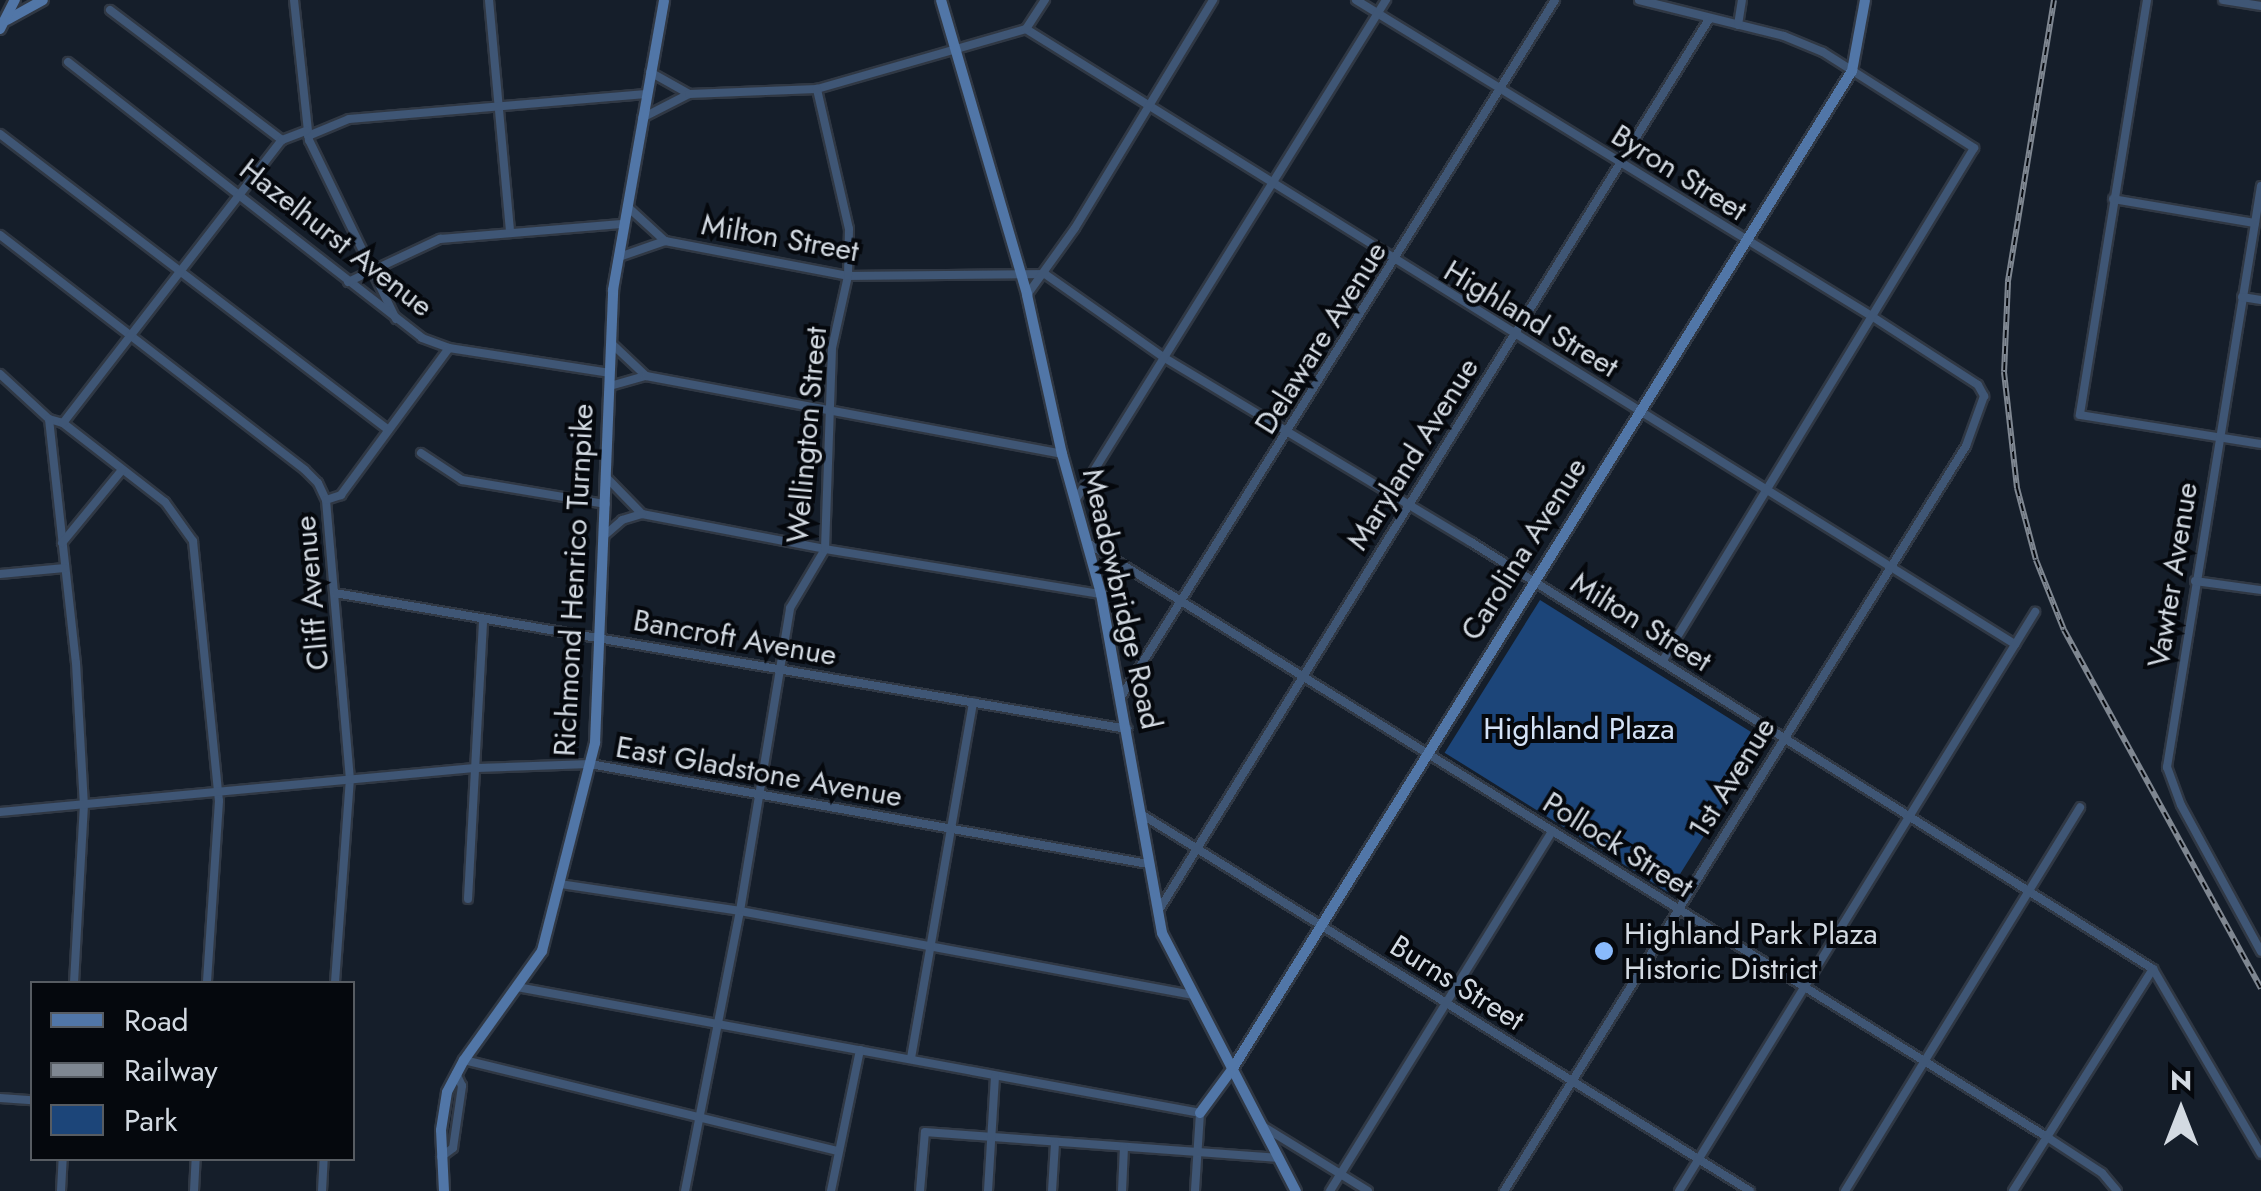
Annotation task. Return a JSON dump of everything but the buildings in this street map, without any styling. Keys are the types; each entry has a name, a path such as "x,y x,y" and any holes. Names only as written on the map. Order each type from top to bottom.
{"street":[{"path":"2,22 15,0"},
{"path":"2,22 43,0"},
{"path":"294,0 307,133 396,320"},
{"path":"488,0 510,232"},
{"name":"Richmond Henrico Turnpike","path":"444,1191 442,1114 456,1072 545,946 595,743 618,257 664,0"},
{"name":"Meadowbridge Road","path":"941,0 1026,295 1062,454 1101,594 1157,914 1192,995 1296,1191"},
{"path":"642,118 690,94 817,89 1026,30 1045,0"},
{"path":"1026,295 1045,274 1213,0"},
{"name":"Byron Street","path":"1356,0 1978,385"},
{"path":"1075,501 1386,0"},
{"name":"Delaware Avenue","path":"1121,697 1555,0"},
{"path":"1639,0 1784,36 1824,52 1974,148 1662,662"},
{"path":"1738,25 1742,0"},
{"name":"Carolina Avenue","path":"1200,1113 1233,1068 1322,926 1852,71 1866,0"},
{"path":"2146,0 2081,416 2261,444"},
{"path":"2223,0 2261,6"},
{"path":"110,10 282,140"},
{"name":"Maryland Avenue","path":"1157,914 1709,19"},
{"name":"Highland Street","path":"1026,30 1394,262 2015,644"},
{"name":"Hazelhurst Avenue","path":"68,62 422,338 448,348 610,372"},
{"path":"650,72 690,94"},
{"name":"Wellington Street","path":"685,1191 740,911 790,608 825,549 832,348 848,276 849,229 817,89"},
{"path":"63,423 282,140 349,118 646,94"},
{"path":"0,134 388,430"},
{"name":"Vawter Avenue","path":"2261,186 2167,767 2181,804 2261,952"},
{"path":"2114,199 2255,223"},
{"name":"Milton Street","path":"628,206 639,222 666,241 848,276 1045,274 1163,357 1408,504 2153,968 2261,1154"},
{"path":"348,282 440,239 624,224"},
{"name":"Cliff Avenue","path":"0,235 318,482 326,500 350,778 335,981"},
{"name":"Milton Street","path":"618,257 666,241"},
{"path":"2242,297 2261,300"},
{"path":"611,343 646,376"},
{"path":"326,500 341,494 448,348"},
{"path":"0,374 50,418 63,423 165,502 193,542 218,791 207,981"},
{"path":"610,386 646,376 1062,454"},
{"name":"1st Avenue","path":"1504,1191 1966,446 1982,408 1984,396 1978,385"},
{"path":"50,418 76,663 84,804 74,981"},
{"path":"421,453 462,480 607,504"},
{"path":"62,543 122,470"},
{"path":"608,479 642,514"},
{"path":"605,534 622,520 642,514 825,549 1101,594"},
{"name":"Pollock Street","path":"1089,544 2047,1137 2102,1173 2117,1191"},
{"path":"0,574 65,568"},
{"path":"2195,581 2261,590"},
{"name":"Bancroft Avenue","path":"334,593 482,622 598,637 1127,729"},
{"path":"1679,1191 2035,612"},
{"path":"468,899 482,622"},
{"path":"912,1058 973,702"},
{"name":"East Gladstone Avenue","path":"0,812 350,778 590,764 1148,864"},
{"path":"1845,1191 2080,807"},
{"name":"Burns Street","path":"1141,814 1750,1191"},
{"path":"1330,1191 1552,831"},
{"path":"560,884 740,911 930,950 1192,995"},
{"path":"2013,1191 2153,968"},
{"path":"517,987 1200,1113 1196,1191"},
{"path":"831,1191 860,1050"},
{"path":"464,1060 838,1151"},
{"path":"988,1191 995,1076"},
{"path":"0,1098 30,1100"},
{"path":"1264,1128 1368,1191"},
{"path":"920,1191 925,1132 1279,1158"},
{"path":"1052,1191 1055,1142"},
{"path":"1122,1191 1124,1148"},
{"path":"61,1191 63,1161"},
{"path":"194,1191 196,1161"},
{"path":"322,1191 324,1161"}],"green space":[{"name":"Highland Plaza","path":"1540,600 1764,740 1668,893 1445,753"}],"railway":[{"path":"2054,0 2008,282 2004,372 2017,488 2036,560 2064,630 2261,989"}],"place":[{"name":"Highland Park Plaza Historic District","path":"1604,951"}]}
